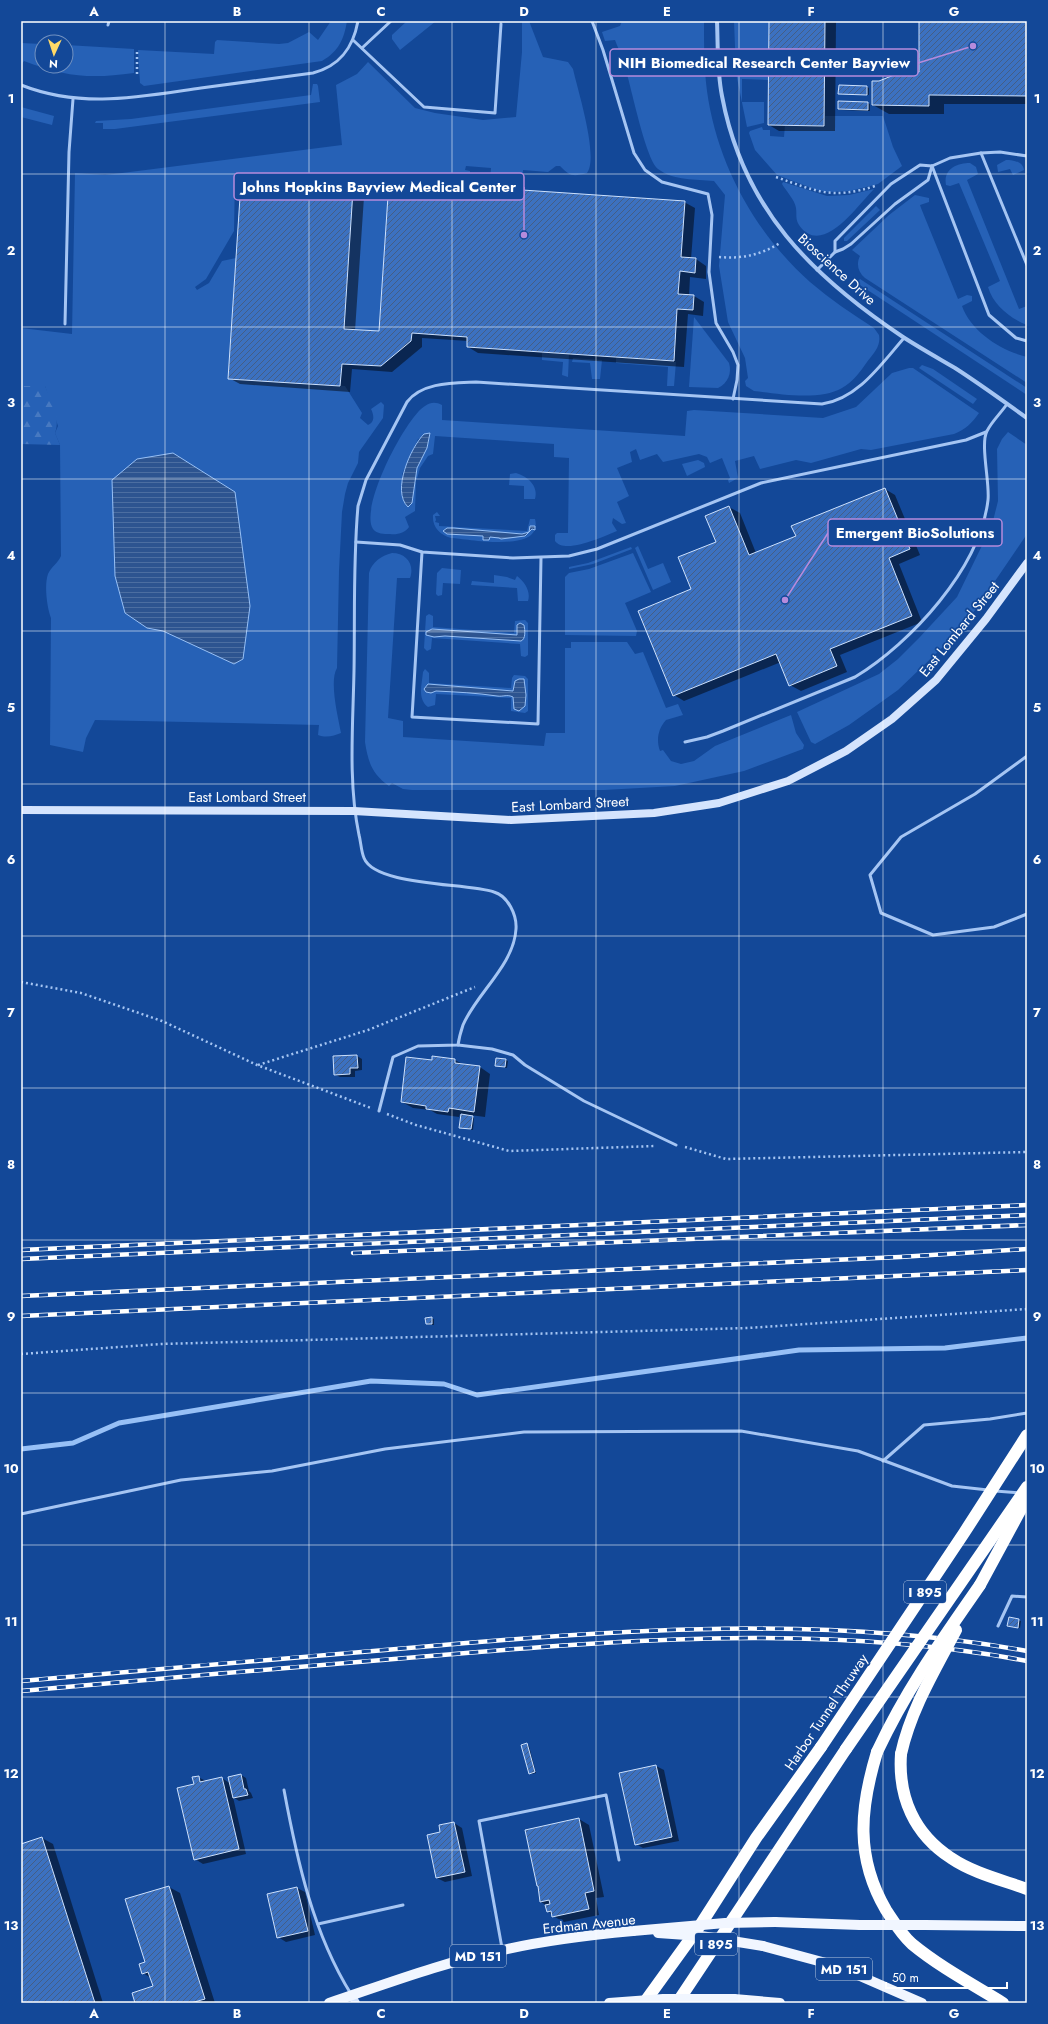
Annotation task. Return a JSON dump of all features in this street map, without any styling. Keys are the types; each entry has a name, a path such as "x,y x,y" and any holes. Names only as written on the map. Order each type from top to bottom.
{"highway":[{"name":"Harbor Tunnel Thruway","path":"644,2003 701,1924 756,1838 822,1747 1027,1435"},
{"name":"I 895","path":"677,2003 846,1749 1027,1487"},
{"path":"1027,1498 913,1713 901,1754 900,1783 913,1820 927,1838 951,1858 982,1873 1027,1889"},
{"path":"980,1585 922,1669 893,1719 877,1752 868,1782 864,1811 864,1845 870,1875 882,1903 896,1926 910,1942 958,1977 1003,2003"}],"main road":[{"name":"East Lombard Street","path":"21,810 354,811 511,820 654,813 720,803 788,781 846,751 892,719 936,680 986,619 1027,563"},
{"path":"633,1932 726,1922 860,1925 1027,1926"},
{"name":"Erdman Avenue","path":"329,2003 354,1999 503,1950 593,1934 633,1932 702,1936 763,1946 837,1966 922,2003"},
{"path":"609,2003 663,1999 734,1999 780,2003"}],"street":[{"name":"Bioscience Drive","path":"717,21 720,83 725,110 735,146 760,202 787,239 817,270 852,301 904,338 956,369 1027,418"}],"lane":[{"path":"21,85 73,99 102,100 313,73 324,69 341,59 353,40 358,21"},
{"path":"362,48 391,21"},
{"path":"592,21 603,50 634,153 645,170 662,182 708,194 712,215 709,272 716,323 733,352 738,365 733,399"},
{"path":"353,40 424,107 495,113 501,24"},
{"path":"65,324 69,152 73,99"},
{"path":"835,252 834,241 891,184 920,165 932,166 950,158 980,153 1000,152 1027,156"},
{"path":"980,153 1027,265"},
{"path":"817,270 835,252 850,244 895,204 928,180 932,166"},
{"path":"932,166 989,314 1016,338 1027,341"},
{"path":"458,1044 464,1024 505,962 516,937 515,913 510,906 495,892 395,877 378,873 364,859 354,811 353,725 358,506 366,480 407,402 415,394 424,389 441,385 476,382 816,404 834,402 854,392 904,338"},
{"path":"356,542 400,545 422,552 513,558 569,556 597,549 761,483 966,440 986,432 1007,404"},
{"path":"685,742 723,732 855,677 874,666 892,651 931,612 955,582 984,521 989,488 985,454 986,432"},
{"path":"422,552 412,716 538,724 542,558"},
{"path":"1027,756 975,794 901,837 870,875 881,913 933,935 994,927 1027,914"},
{"path":"379,1111 393,1056 418,1046 458,1044 492,1049 513,1055 584,1100 676,1145"},
{"path":"884,1461 924,1424 990,1419 1027,1413"},
{"path":"21,1514 181,1480 272,1471 385,1449 524,1432 741,1431 858,1451 952,1486 1027,1494"},
{"path":"998,1626 1012,1596 1027,1597"},
{"path":"284,1790 297,1856 318,1924 332,1958 354,1999"},
{"path":"503,1950 479,1820 606,1795 619,1860"},
{"path":"318,1924 403,1905"}],"path":[{"path":"137,50 137,74"},
{"path":"776,177 809,190 828,194 848,194 878,185"},
{"path":"710,258 738,259 765,251 787,239"},
{"path":"257,1065 368,1030 493,980"},
{"path":"21,982 81,994 155,1019 257,1065 416,1125 509,1151 676,1145 726,1159 1027,1152"},
{"path":"21,1354 161,1344 748,1328 1027,1309"}],"green space":[{"path":"331,21 347,21 342,39 337,49 322,61 144,86 140,83 138,50 214,54 215,42 217,40 279,44 288,43 309,32 318,40"},
{"path":"407,21 436,21 400,50 392,39 392,35"},
{"path":"522,21 529,21 543,57 568,62 573,69 583,107 591,153 590,165 587,173 572,175 560,166 556,166 548,172 523,170 522,190 487,187 487,182 490,182 491,168 466,166 465,170 470,171 470,186 389,181 379,331 344,329 353,190 281,185 280,179 235,175 234,231 206,279 195,287 197,290 209,283 222,261 236,258 228,379 345,386 362,413 360,418 368,425 372,422 373,418 371,409 381,402 384,405 383,418 359,452 358,463 348,483 342,512 337,668 334,681 335,699 341,733 330,736 318,735 319,725 95,720 86,738 83,752 50,745 51,618 47,603 46,584 49,572 61,556 60,445 55,433 58,426 45,386 21,386 21,328 72,334 75,173 105,175 342,145 336,85 357,74 368,62 415,108 435,113 483,120 516,117 522,52"},
{"path":"622,21 704,21 705,74 712,118 729,171 742,196 772,242 790,263 810,282 841,306 874,328 879,335 879,343 874,352 850,383 842,388 833,392 799,396 754,391 746,386 745,381 748,378 745,358 728,322 719,266 725,195 714,181 685,179 671,176 658,169 653,162 643,135 621,55 615,40 605,41 602,32 620,26"},
{"path":"734,21 769,21 768,80 742,79 742,102 764,102 764,123 747,127 736,73"},
{"path":"21,43 34,44 34,64 24,61 21,65"},
{"path":"74,45 134,49 134,73 104,76 72,74 74,74"},
{"path":"313,84 317,84 318,86 320,102 115,129 103,129 103,123 95,123 96,121 131,119 311,95"},
{"path":"21,107 54,116 52,125 21,117"},
{"path":"825,116 883,116 893,147 902,166 878,184 850,191 828,192 817,190 777,175 755,150 749,133 750,131 762,127 763,130 770,130 770,136 784,137 785,125 824,126"},
{"path":"1006,160 1018,162 1022,165 1024,170 1013,175 1010,169 998,172 997,165"},
{"path":"970,163 976,167 978,174 967,180 1019,309 1027,306 1027,325 1015,319 1003,310 990,294 988,287 1000,281 959,183 950,186 946,185 947,175 952,168 960,164"},
{"path":"783,182 827,196 849,195 874,189 839,226 828,233 818,236 808,234 799,225 795,205 782,184"},
{"path":"915,195 929,198 929,202 920,205 958,299 967,295 972,296 972,301 962,306 966,315 972,324 988,339 1008,350 1027,357 1027,383 865,278 858,268 860,256 852,250 889,215"},
{"path":"876,206 880,210 847,241 844,241 844,238"},
{"path":"860,279 1027,388 1027,395 857,283"},
{"path":"694,317 729,363 730,370 727,381 718,388 689,387"},
{"path":"542,352 569,354 568,377 562,375 563,362 542,360"},
{"path":"616,357 676,362 674,386 667,386 668,367 616,363"},
{"path":"573,358 602,360 600,379 592,379 590,363 572,362"},
{"path":"922,365 933,369 977,399 973,404 919,368"},
{"path":"913,368 979,413 974,420 962,430 954,434 871,450 861,449 811,463 796,460 760,469 754,456 735,461 738,478 729,483 728,480 730,478 722,458 710,463 707,457 699,454 663,462 657,454 640,460 636,449 630,452 632,462 617,468 629,496 617,502 626,523 622,524 613,518 612,523 617,531 585,543 567,546 560,545 555,541 555,535 557,533 568,533 569,458 554,457 554,444 435,436 433,454 428,456 420,468 417,479 414,480 430,434 418,439 402,474 402,499 413,489 414,482 416,483 415,511 405,517 409,527 401,533 395,534 376,532 373,529 370,518 373,502 378,484 387,464 407,427 425,406 431,403 442,405 442,420 685,436 687,411 694,410 823,418 856,407 892,373"},
{"path":"21,386 45,386 56,415 57,427 55,433 60,445 21,444"},
{"path":"1008,432 1027,445 1027,534 976,609 946,644 898,690 849,725 815,744 811,742 797,712 879,674 898,659 957,597 992,525 998,501 997,449 1002,439"},
{"path":"698,460 704,463 705,467 687,476 682,464"},
{"path":"516,473 524,476 534,486 536,494 535,499 524,499 524,486 509,485 510,474"},
{"path":"437,512 440,516 435,516 435,522 439,523 439,526 527,531 530,519 535,519 535,530 528,537 517,541 488,542 451,538 440,533 435,527 433,515"},
{"path":"638,546 648,569 663,563 671,582 653,590 635,548"},
{"path":"631,547 632,549 593,564 569,569 569,567 588,563"},
{"path":"392,553 405,557 411,568 410,578 397,578 388,718 403,721 403,737 544,746 546,733 565,733 565,648 571,648 571,642 627,642 635,654 643,652 666,708 678,704 683,715 666,720 658,735 660,751 663,750 671,761 681,764 694,761 715,746 791,715 796,733 804,745 803,749 744,771 675,786 604,790 412,790 403,789 392,783 389,786 378,777 369,762 365,742 369,573 372,566 378,560"},
{"path":"633,553 651,592 625,603 637,631 636,636 565,635 565,577 569,573 589,569"},
{"path":"442,568 461,570 460,584 443,583 442,595 438,596 436,594 437,573"},
{"path":"494,575 515,580 517,576 527,587 529,594 528,601 518,601 517,588 471,585 472,581 494,583"},
{"path":"429,614 433,616 433,627 514,633 515,621 525,620 528,623 528,655 525,657 521,656 520,644 432,638 431,649 427,651 424,648 426,616","holes":["517,625 525,629 524,635 520,641 445,636 434,637 432,629 510,636 517,635"]},
{"path":"425,669 429,673 429,683 511,688 512,678 514,675 525,676 528,679 528,711 525,713 511,711 511,698 436,694 435,705 428,707 422,700 421,696 423,672","holes":["515,681 524,685 525,706 509,695 436,691 428,684 513,691"]}],"shaded area":[{"path":"430,433 427,448 417,468 412,503 408,507 403,500 402,491 402,480 405,469 419,440 424,434"},
{"path":"173,453 235,492 250,606 243,659 234,664 163,631 147,628 125,613 115,576 112,480 137,459"},
{"path":"530,526 535,526 535,530 532,529 529,532"},
{"path":"447,528 454,528 522,534 529,532 525,536 501,539 490,537 489,540 483,540 483,536 447,534 443,531"},
{"path":"520,623 524,625 525,632 524,638 521,641 445,636 434,637 426,635 426,632 432,629 517,635 517,625"},
{"path":"524,679 526,695 525,706 519,711 514,709 513,697 511,696 436,691 431,693 426,692 424,689 428,684 513,691 515,681"}],"building":[{"path":"769,21 825,21 824,126 768,125"},
{"path":"919,21 1027,21 1027,96 929,95 929,106 872,105 872,81 879,81 904,71 919,72"},
{"path":"839,85 867,86 867,95 838,94"},
{"path":"838,101 868,102 868,110 838,109"},
{"path":"389,181 685,201 681,257 696,258 695,273 680,271 678,294 694,295 693,310 677,309 674,361 467,347 467,337 412,333 411,341 381,366 342,364 340,386 228,379 241,182 353,190 344,329 379,331"},
{"path":"885,488 910,549 889,558 912,616 830,649 837,666 789,686 776,654 673,696 638,611 691,589 678,557 716,542 705,516 729,506 749,555 796,536 791,526"},
{"path":"357,1055 358,1068 350,1068 350,1074 334,1075 333,1056"},
{"path":"432,1056 455,1059 455,1063 480,1066 474,1112 449,1108 448,1112 426,1109 426,1106 401,1102 406,1057 432,1060"},
{"path":"496,1058 506,1059 505,1067 495,1066"},
{"path":"461,1114 473,1116 471,1129 459,1128"},
{"path":"432,1317 432,1324 426,1324 425,1318"},
{"path":"1009,1617 1019,1619 1018,1628 1007,1626"},
{"path":"527,1743 535,1772 529,1774 521,1745"},
{"path":"656,1765 672,1837 635,1845 619,1773"},
{"path":"241,1774 244,1789 246,1789 248,1795 233,1798 228,1777"},
{"path":"199,1776 200,1782 222,1777 239,1849 194,1860 177,1788 194,1784 192,1777"},
{"path":"579,1818 594,1891 585,1893 589,1909 552,1917 551,1911 547,1912 545,1905 550,1904 549,1900 540,1902 538,1886 525,1830"},
{"path":"454,1822 465,1872 436,1878 427,1835 440,1832 439,1825"},
{"path":"42,1837 95,2003 21,2003 21,1844"},
{"path":"169,1886 205,1999 191,2003 135,2003 132,1993 153,1986 148,1972 142,1974 139,1964 145,1962 125,1899"},
{"path":"297,1887 308,1931 277,1938 267,1894"}],"waterway":[{"path":"21,1449 73,1443 119,1423 371,1381 444,1384 477,1395 799,1350 945,1348 1027,1338"}],"railway":[{"path":"21,1250 1027,1205"},
{"path":"21,1259 1027,1215"},
{"path":"353,1253 1027,1225"},
{"path":"21,1296 900,1257 1027,1249"},
{"path":"21,1316 1027,1270"},
{"path":"21,1681 496,1641 648,1631 800,1629 876,1633 951,1640 1027,1651"},
{"path":"21,1691 504,1650 654,1640 729,1638 878,1642 953,1649 1027,1661"}],"place":[{"name":"NIH Biomedical Research Center Bayview","path":"973,46"},
{"name":"Johns Hopkins Bayview Medical Center","path":"524,235"},
{"name":"Emergent BioSolutions","path":"785,600"}]}
